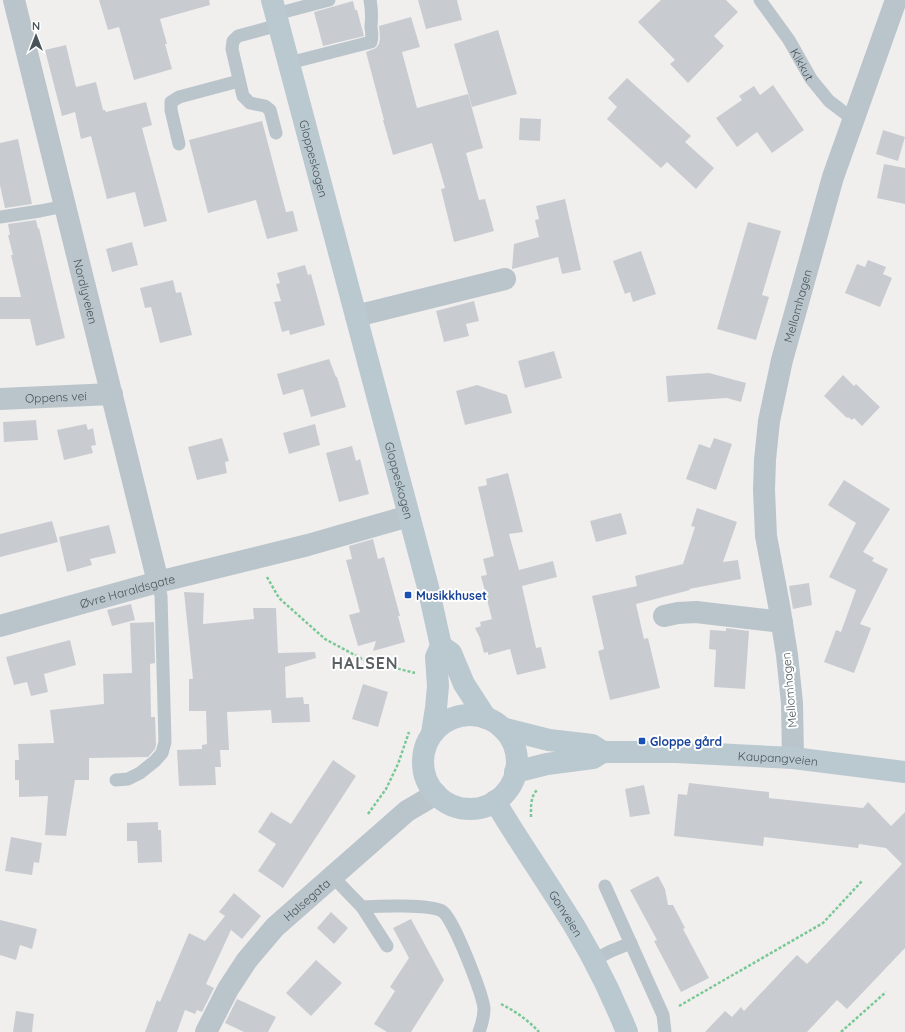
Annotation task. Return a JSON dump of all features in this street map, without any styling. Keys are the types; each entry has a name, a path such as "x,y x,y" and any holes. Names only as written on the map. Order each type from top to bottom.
{"main road":[{"name":"Gloppeskogen","path":"276,13 428,587 442,646 451,653 464,684 494,723"},
{"name":"Gloppeskogen","path":"432,733 438,686 436,657 442,646"},
{"path":"477,715 494,723 508,735 515,750 515,772 510,785 495,802 476,808 453,806 444,801 436,794 427,780 423,758 426,746 432,733 442,723 457,716 477,715"},
{"name":"Kaupangveien","path":"494,723 549,740 592,745 602,752"},
{"name":"Kaupangveien","path":"515,772 547,764 593,758 602,752 676,752 793,758 905,772"},
{"name":"Gonveien","path":"495,802 557,898 594,960 627,1032"}],"street":[{"name":"Nordlyveien","path":"14,0 9,22 65,206 158,582"},
{"name":"Mellomhagen","path":"793,758 792,703 782,622 766,536 764,490 769,421 782,360 833,177 896,0"},
{"path":"356,316 505,279"},
{"name":"Oppens vei","path":"0,400 112,394"},
{"name":"Øvre Haraldsgate","path":"0,626 158,582 308,545 409,516"},
{"path":"664,616 678,613 696,612 782,622"},
{"name":"Halsegata","path":"206,1032 228,989 247,960 275,927 407,811 436,794"}],"lane":[{"path":"276,133 270,110 265,106 250,103 243,96 232,49 232,41 276,13 329,0"},
{"path":"289,63 371,42 373,36 371,28 373,14 370,0"},
{"name":"Kikkut","path":"760,0 789,40 811,80 829,101 854,120"},
{"path":"179,144 171,110 171,102 179,97 239,81"},
{"path":"0,217 65,206"},
{"path":"116,780 128,779 145,769 162,753 165,742 161,604 158,582"},
{"path":"333,877 362,907 387,946"},
{"path":"605,886 663,1015 665,1032"},
{"path":"362,907 423,907 435,908 443,911 453,928 473,972 483,1001 483,1017 479,1032"},
{"path":"594,960 631,943"}],"path":[{"path":"255,558 279,598 325,639 364,660 414,672 417,677"},
{"path":"365,817 386,789 398,764 410,731"},
{"path":"533,823 531,818 531,804 534,793 538,789"},
{"path":"663,1015 823,923 862,881"},
{"path":"841,1032 886,992"},
{"path":"483,1001 500,1004 513,1010 533,1025 539,1032"}],"building":[{"path":"99,0 209,0 210,5 160,19 172,69 134,80 119,27 108,30"},
{"path":"418,0 457,0 462,20 426,29"},
{"path":"661,0 726,0 738,12 714,36 724,46 688,83 670,64 675,60 638,22"},
{"path":"353,1 364,36 323,46 314,12"},
{"path":"411,17 420,47 402,52 417,108 468,94 483,148 466,153 479,200 485,199 494,231 454,242 441,189 445,188 432,143 393,155 366,52 376,48 379,44 379,26"},
{"path":"498,30 517,94 472,107 454,44"},
{"path":"66,45 76,87 96,82 103,110 106,112 146,102 152,125 142,128 167,221 144,227 135,192 107,199 91,136 81,139 75,112 62,116 45,50"},
{"path":"627,78 691,136 685,142 714,168 696,189 667,162 661,168 607,119 617,107 608,98"},
{"path":"773,85 804,130 772,153 757,132 737,147 716,118 742,100 739,96 754,86 760,95"},
{"path":"520,118 541,119 540,141 519,140"},
{"path":"262,121 286,212 293,211 298,231 267,239 256,200 208,213 189,140"},
{"path":"883,130 905,137 898,161 876,154"},
{"path":"18,139 32,204 5,208 0,185 0,143"},
{"path":"884,164 905,168 905,204 877,198"},
{"path":"565,199 581,270 562,274 558,257 512,269 514,244 539,237 535,220 539,219 536,206"},
{"path":"36,220 65,338 36,346 30,319 0,319 0,297 21,297 11,255 13,255 8,235 10,235 8,224"},
{"path":"748,222 781,231 762,295 769,297 756,340 717,329"},
{"path":"132,242 138,265 112,272 106,249"},
{"path":"641,251 656,294 633,302 630,292 625,294 613,261"},
{"path":"868,260 886,267 883,274 892,278 880,307 845,293 857,264 865,267"},
{"path":"305,265 308,275 311,274 325,325 290,335 289,330 282,332 274,302 281,301 276,284 280,283 277,273"},
{"path":"173,280 176,293 181,292 192,335 160,343 151,307 145,308 140,288"},
{"path":"474,301 479,321 466,324 469,336 444,342 436,311"},
{"path":"554,351 562,378 525,388 518,361"},
{"path":"329,359 337,377 346,407 311,417 303,389 283,395 277,374"},
{"path":"709,373 746,383 741,402 727,398 668,402 666,376"},
{"path":"843,375 854,386 856,384 880,407 862,426 854,418 852,420 848,417 847,418 824,396"},
{"path":"477,385 507,395 512,413 465,425 456,391"},
{"path":"36,420 38,440 4,442 3,422"},
{"path":"86,424 88,430 93,428 96,445 91,446 93,453 64,460 57,430"},
{"path":"315,424 320,445 289,454 283,433"},
{"path":"222,438 229,461 225,462 227,473 197,480 188,447"},
{"path":"714,438 732,444 716,490 686,479 699,444 710,448"},
{"path":"352,446 356,461 360,459 369,494 339,502 326,453"},
{"path":"508,473 523,532 509,534 519,570 553,561 557,577 522,586 536,648 541,647 546,668 517,675 510,649 488,655 488,652 484,653 480,638 475,628 481,626 480,622 492,619 481,576 487,575 483,559 494,556 478,487 487,485 486,479"},
{"path":"844,480 890,509 863,552 874,558 872,561 888,569 860,624 871,628 854,673 824,662 836,630 841,632 856,590 829,577 856,523 828,505"},
{"path":"697,508 737,522 723,562 738,560 741,579 689,589 690,590 636,604 644,639 648,638 660,688 610,700 598,651 604,649 592,596 637,586 635,576 683,564 695,527 691,526"},
{"path":"621,513 627,534 596,542 590,521"},
{"path":"52,521 58,542 0,557 0,534"},
{"path":"109,525 116,553 90,559 92,565 67,572 59,537"},
{"path":"373,539 378,559 384,557 400,616 398,616 405,642 373,651 376,641 358,646 349,615 360,612 346,560 352,559 349,546"},
{"path":"809,583 812,605 793,609 789,586"},
{"path":"184,592 204,593 203,624 254,619 253,608 276,608 278,653 315,652 316,658 285,667 286,698 303,697 304,704 309,704 310,722 272,723 271,710 227,712 229,750 220,750 221,767 215,767 216,785 179,786 177,750 202,749 202,745 207,744 206,711 189,711 189,679 193,679"},
{"path":"131,604 135,620 112,626 107,610"},
{"path":"154,622 155,663 150,664 151,717 155,717 155,749 148,757 89,758 89,780 75,780 66,836 45,835 48,796 19,797 19,780 15,780 15,760 19,760 18,744 54,743 50,710 104,704 103,674 132,673 130,623"},
{"path":"726,628 749,631 745,689 714,687 716,650 709,649 710,630 726,631"},
{"path":"70,640 76,665 44,674 48,692 31,696 27,682 14,685 6,657"},
{"path":"363,684 388,692 378,727 352,719"},
{"path":"333,760 356,776 283,888 258,871 276,844 258,832 271,812 291,824"},
{"path":"689,783 769,792 769,798 863,808 868,802 891,826 905,812 905,948 847,1009 837,1000 807,1032 705,1032 725,1011 732,1017 741,1007 744,1011 797,955 807,964 902,864 886,848 859,844 858,848 764,837 763,846 674,836 678,794 687,795"},
{"path":"644,785 650,814 630,817 625,789"},
{"path":"158,822 158,830 161,830 162,862 138,863 137,841 127,841 127,823"},
{"path":"11,837 42,843 39,863 34,862 32,875 5,871"},
{"path":"658,876 665,889 668,905 673,905 685,928 683,929 709,978 681,992 654,941 657,940 630,890"},
{"path":"234,893 261,916 242,939 231,930 206,984 214,988 202,1012 197,1010 195,1014 185,1010 177,1032 145,1032 157,1000 160,1002 189,933 205,941 225,916 219,912"},
{"path":"331,912 348,928 334,944 317,928"},
{"path":"411,919 444,980 411,1032 387,1032 374,1024 395,991 390,987 409,958 393,928"},
{"path":"0,920 37,929 32,949 20,945 16,960 0,955"},
{"path":"316,960 342,983 311,1016 286,993"},
{"path":"237,999 276,1017 268,1032 244,1032 225,1023"},
{"path":"16,1011 34,1014 32,1032 13,1032"}],"place":[{"name":"Musikkhuset","path":"408,595"},
{"name":"Gloppe gård","path":"642,741"}],"district":[{"name":"HALSEN","path":"365,663"}]}
